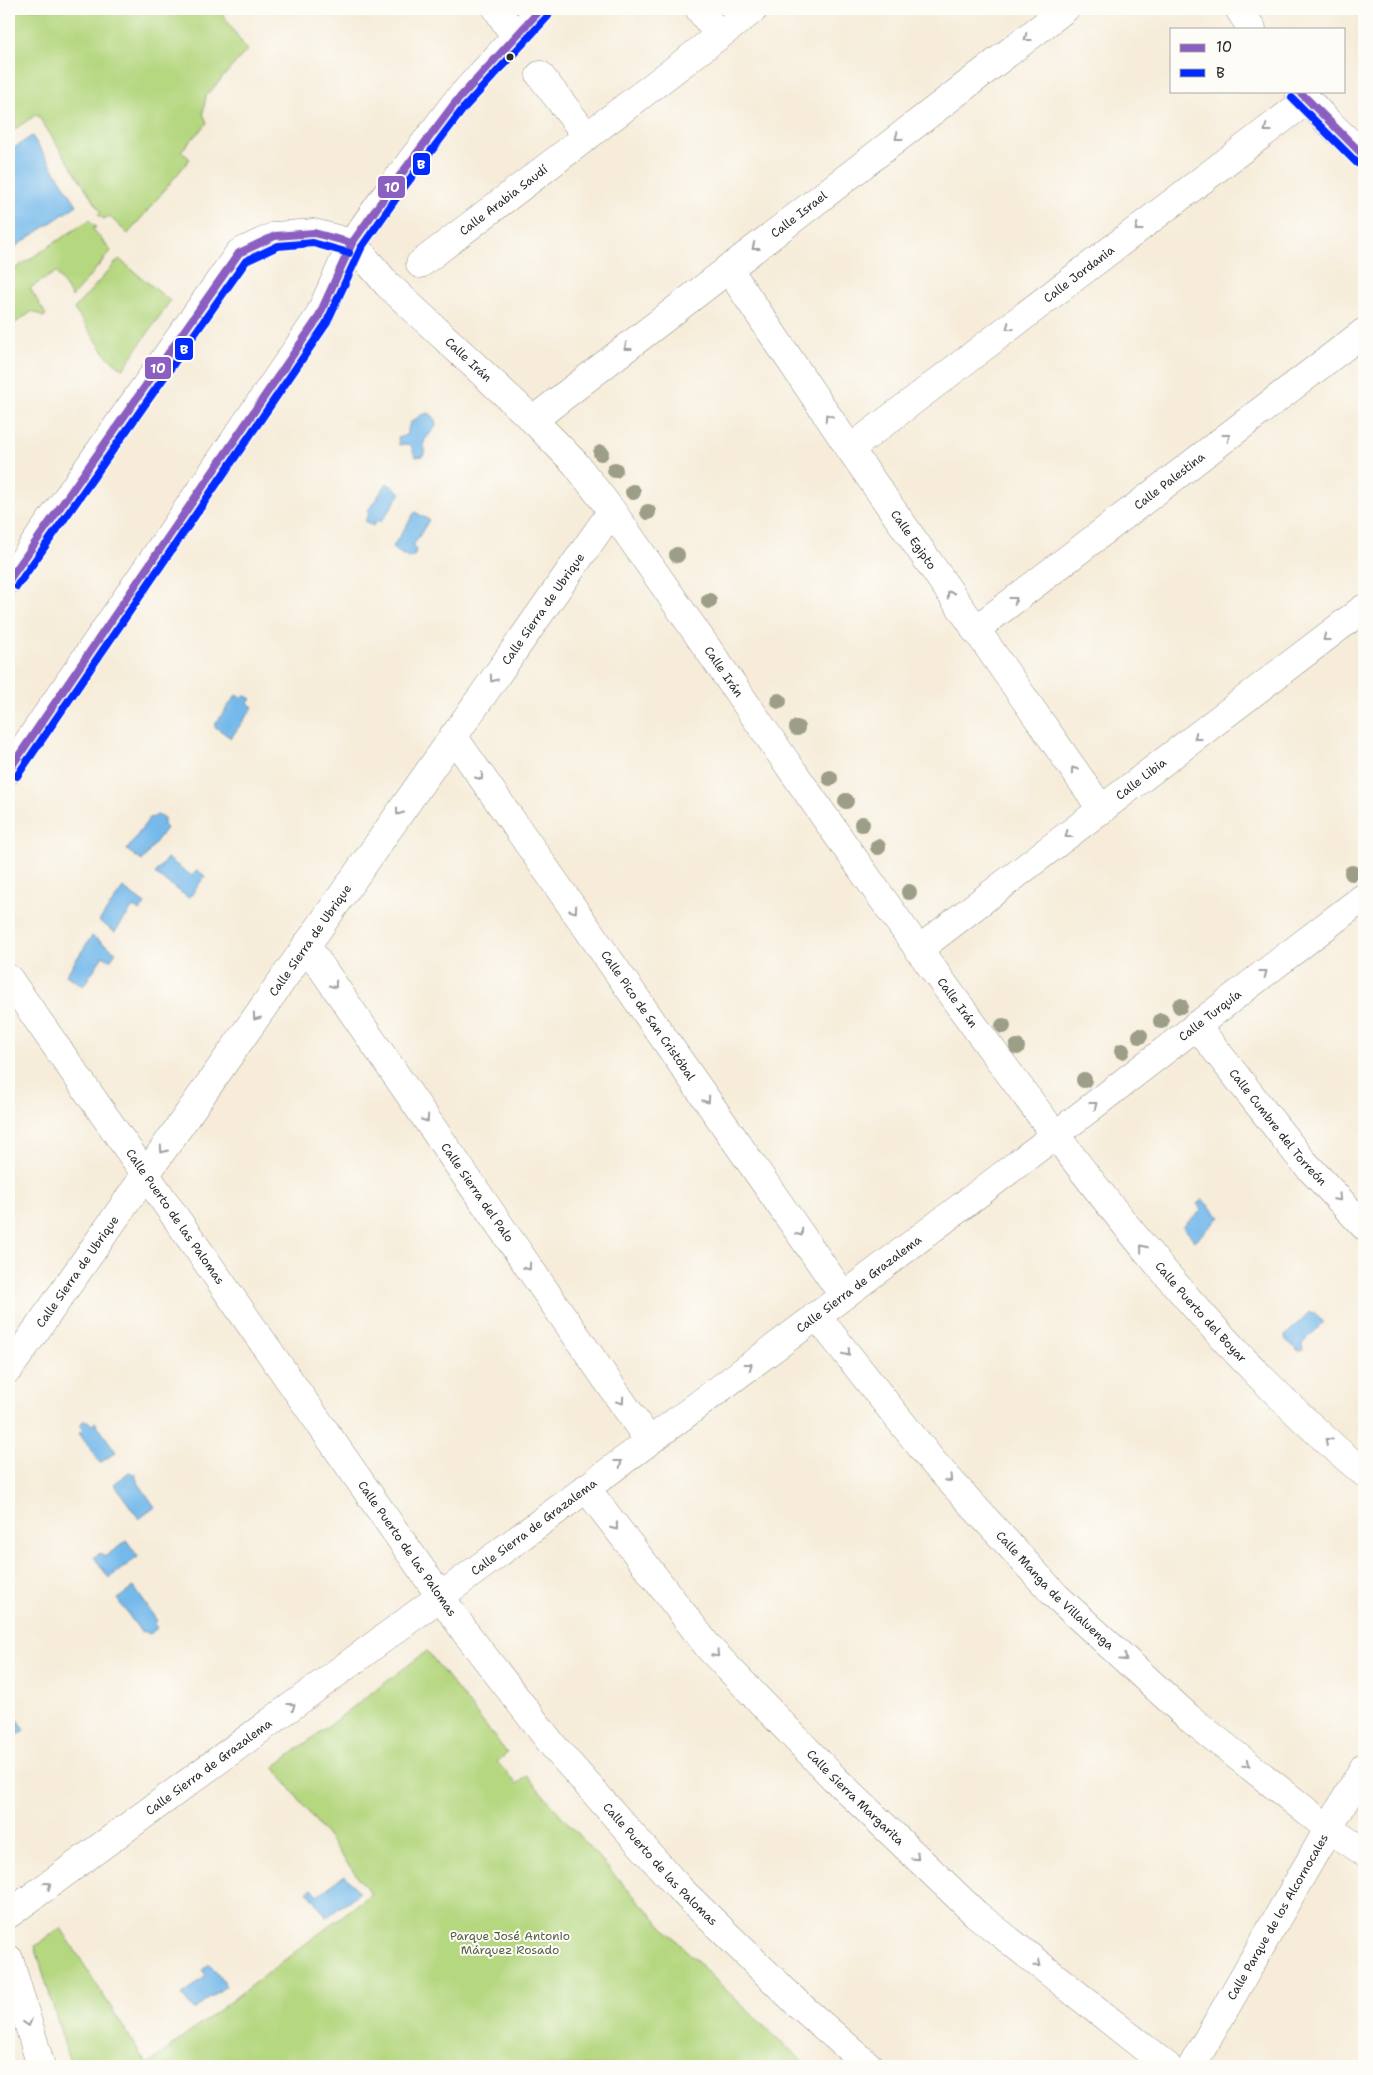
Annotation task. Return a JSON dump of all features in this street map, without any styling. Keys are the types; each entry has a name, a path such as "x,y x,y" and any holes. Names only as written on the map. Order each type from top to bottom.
{"street":[{"path":"497,9 515,37"},
{"path":"9,770 318,318 352,244 455,103 541,9"},
{"path":"699,9 719,35"},
{"name":"Calle Arabia Saudí","path":"420,264 754,9"},
{"name":"Calle Israel","path":"533,420 1065,9"},
{"path":"1239,9 1251,28"},
{"path":"540,75 587,136"},
{"path":"1303,96 1364,156"},
{"name":"Calle Jordania","path":"850,449 1303,96"},
{"path":"9,580 239,253 275,236 314,233 352,244"},
{"name":"Calle Irán","path":"352,244 387,284 533,420 575,463 612,511 918,950 1055,1135"},
{"name":"Calle Egipto","path":"728,268 850,449 1102,810"},
{"name":"Calle Palestina","path":"976,630 1364,332"},
{"name":"Calle Sierra de Ubrique","path":"9,1369 612,511"},
{"name":"Calle Libia","path":"918,950 1364,608"},
{"name":"Calle Pico de San Cristóbal","path":"453,736 843,1295"},
{"name":"Calle Turquía","path":"1055,1135 1364,897"},
{"name":"Calle Sierra del Palo","path":"306,945 649,1441"},
{"name":"Calle Puerto de las Palomas","path":"9,979 466,1633 555,1748 680,1889 797,2003 870,2066"},
{"name":"Calle Cumbre del Torreón","path":"1196,1025 1302,1160 1364,1226"},
{"name":"Calle Sierra de Grazalema","path":"9,1914 441,1597 1055,1135"},
{"name":"Calle Puerto del Boyar","path":"1055,1135 1145,1251 1245,1362 1364,1473"},
{"name":"Calle Manga de Villaluenga","path":"816,1315 933,1462 1056,1596 1188,1716 1329,1829 1364,1852"},
{"name":"Calle Sierra Margarita","path":"586,1488 710,1649 834,1778 976,1914 1167,2066"},
{"name":"Calle Parque de los Alcornocales","path":"1192,2066 1364,1767"},
{"path":"10,1971 41,2066"}],"green space":[{"path":"9,9 219,9 247,50 206,96 203,113 207,123 181,151 190,159 128,234 109,216 104,219 98,215 101,212 37,114 9,133"},
{"path":"89,220 96,227 93,229 111,251 72,297 56,272 30,288 46,315 43,317 33,311 9,327 9,273"},
{"path":"119,259 170,301 123,369 107,356 74,309"},
{"name":"Parque José Antonio Márquez Rosado","path":"427,1651 507,1753 497,1762 517,1784 527,1776 628,1890 734,1998 808,2066 71,2066 35,1946 61,1928 147,2065 371,1894 274,1767"}],"water":[{"path":"32,136 77,205 9,251 9,151"},
{"path":"429,413 435,418 436,426 424,441 425,451 423,456 416,457 410,445 399,445 398,438 406,435 410,423 421,415"},
{"path":"387,483 401,493 381,522 377,520 373,526 365,521 369,514 367,512"},
{"path":"415,512 429,520 413,546 416,550 415,555 408,558 392,548"},
{"path":"236,695 241,698 244,695 251,699 248,703 253,707 231,738 214,726"},
{"path":"157,815 164,818 164,826 166,828 142,861 127,850 150,817 152,818"},
{"path":"167,858 192,876 197,870 205,876 189,898 155,874"},
{"path":"123,888 145,904 140,911 133,907 115,932 99,921"},
{"path":"92,936 116,952 110,960 103,956 83,986 66,975"},
{"path":"1202,1199 1220,1217 1195,1241 1183,1227 1202,1210 1197,1204"},
{"path":"1309,1312 1315,1313 1323,1323 1302,1344 1303,1350 1299,1352 1286,1340 1285,1336"},
{"path":"83,1421 88,1421 92,1425 95,1422 116,1452 100,1463 79,1433 83,1431 80,1426"},
{"path":"129,1472 135,1474 137,1481 155,1507 139,1519 114,1484"},
{"path":"127,1541 138,1557 109,1578 94,1557 101,1553 104,1557"},
{"path":"134,1587 157,1621 155,1622 157,1628 150,1634 141,1632 117,1599"},
{"path":"9,1706 25,1730 9,1741"},
{"path":"345,1875 359,1893 327,1917 308,1891 312,1888 318,1895"},
{"path":"210,1964 226,1986 194,2010 182,1995 206,1976 202,1970"}],"transit line":[{"name":"10","path":"9,770 318,318 352,243 455,103 541,9"},
{"name":"B","path":"17,776 326,324 361,248 463,109 548,16"},
{"name":"10","path":"1300,92 1364,156"},
{"name":"B","path":"1292,98 1357,163"},
{"name":"10","path":"9,580 239,253 275,236 314,233 352,243"},
{"name":"B","path":"17,586 246,261 278,246 313,243 349,253"}]}
